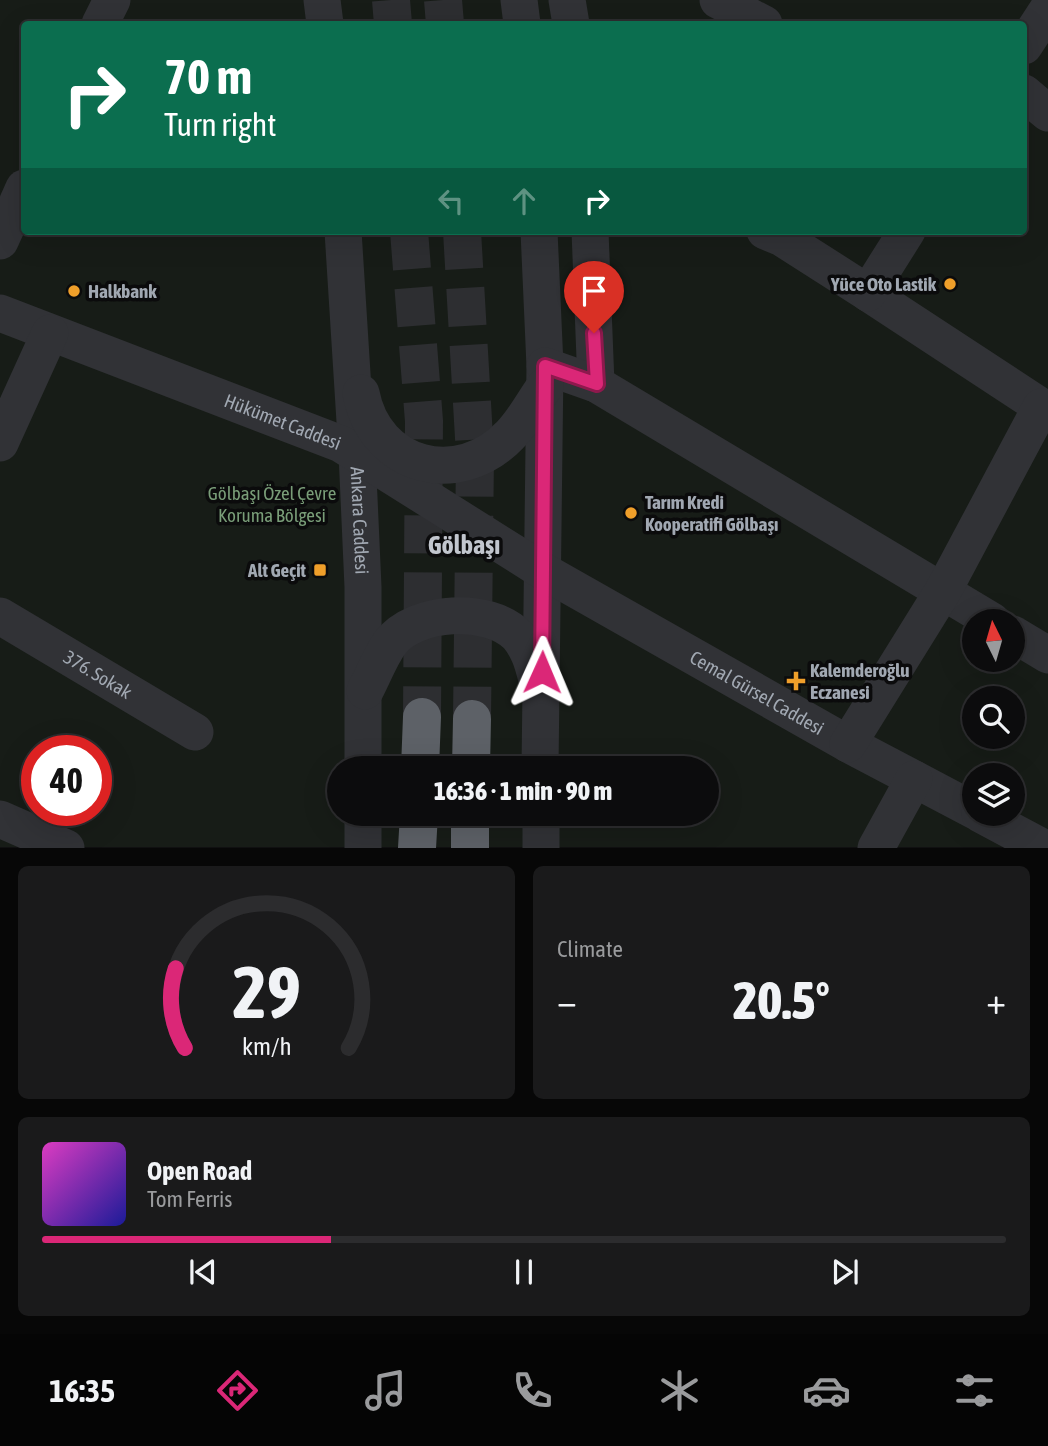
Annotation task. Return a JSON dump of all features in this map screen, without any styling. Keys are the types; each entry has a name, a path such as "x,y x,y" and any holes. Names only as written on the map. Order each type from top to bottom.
{"highway":[{"path":"420,756 422,717"},
{"path":"471,756 472,719"},
{"path":"417,848 418,826"},
{"path":"470,826 470,848"}],"street":[{"path":"102,21 112,0"},
{"path":"322,0 324,21"},
{"path":"519,0 522,21"},
{"path":"567,0 570,21"},
{"path":"718,0 758,21"},
{"path":"1027,41 1048,9"},
{"path":"1027,96 1048,113"},
{"path":"0,241 21,195"},
{"name":"Ankara Caddesi","path":"343,235 363,587 363,756"},
{"path":"539,235 545,376 540,756"},
{"path":"590,235 597,384"},
{"path":"774,235 868,293 1044,409 943,591 848,744"},
{"path":"868,293 904,235"},
{"name":"Hükümet Caddesi","path":"0,313 341,444 544,571"},
{"path":"0,443 50,333"},
{"path":"349,337 363,404 376,429 392,449 420,464 439,466 461,463 486,452 510,435 545,376"},
{"path":"545,376 597,384 972,609"},
{"name":"Cemal Gürsel Caddesi","path":"544,571 848,744 962,804"},
{"name":"376. Sokak","path":"0,616 195,732"},
{"path":"363,695 391,642 409,626 437,617 467,616 504,625 517,636 530,654 541,698"},
{"path":"1026,642 1048,655"},
{"path":"876,848 914,779"},
{"path":"0,819 66,848"},
{"path":"363,826 363,848"},
{"path":"541,826 541,848"},
{"path":"1003,826 1044,848"}],"green space":[{"name":"Gölbaşı Özel Çevre Koruma Bölgesi","path":"0,0 1048,0 1048,847 0,847"}],"tunnel":[{"path":"391,0 393,21"},
{"path":"443,0 445,21"},
{"path":"409,235 424,421 422,717"},
{"path":"462,235 475,455 472,719"}],"place":[{"name":"Yüce Oto Lastik","path":"950,284"},
{"name":"Halkbank","path":"74,291"},
{"name":"Tarım Kredi Kooperatifi Gölbaşı","path":"631,513"},
{"name":"Alt Geçit","path":"320,570"},
{"name":"Kalemderoğlu Eczanesi","path":"796,681"}],"district":[{"name":"Gölbaşı","path":"464,545"}],"route":[{"path":"542,672 545,366 597,384 594,333"}]}
